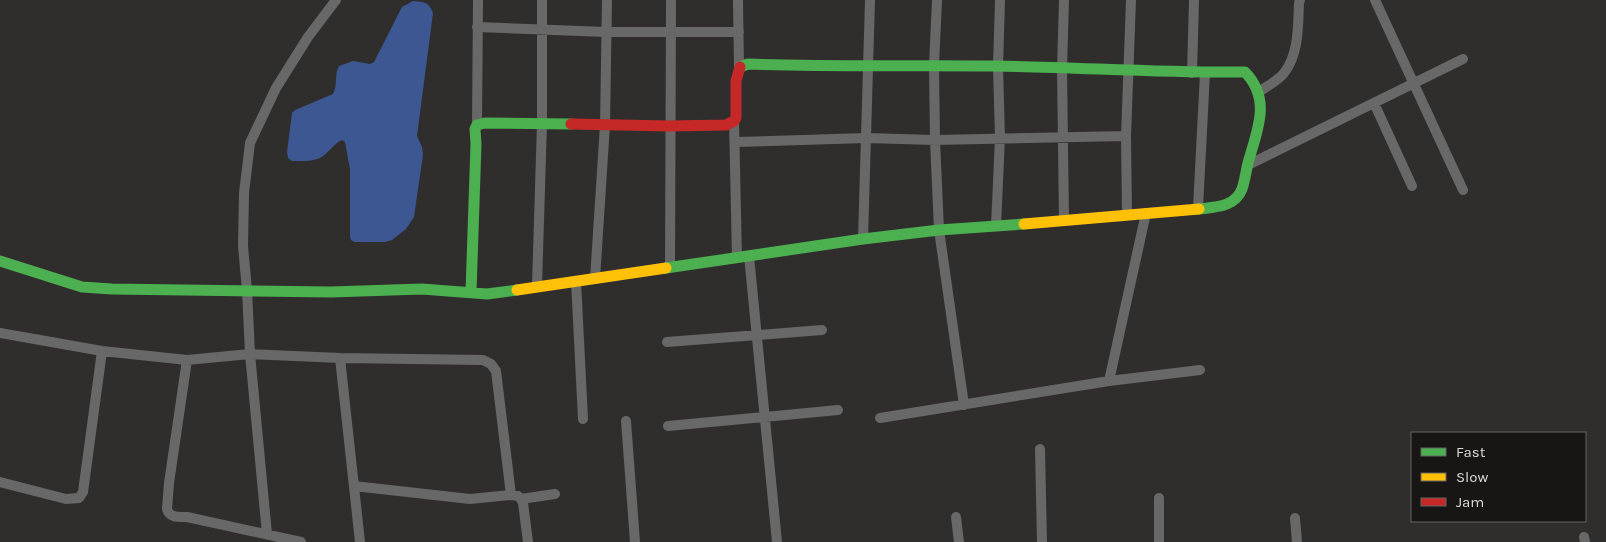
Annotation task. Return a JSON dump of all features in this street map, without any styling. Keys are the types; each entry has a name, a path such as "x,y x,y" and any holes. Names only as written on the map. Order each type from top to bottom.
{"street":[{"path":"267,534 242,246 244,193 250,143 276,88 308,38 336,0"},
{"path":"471,292 475,129 477,125 478,0"},
{"path":"537,286 542,123 542,0"},
{"path":"596,278 605,125 606,0"},
{"path":"670,268 671,0"},
{"path":"736,258 736,142 734,121 736,118 736,74 739,67 738,0"},
{"path":"863,239 870,0"},
{"path":"937,0 934,66 939,230 964,405"},
{"path":"996,226 1000,138 998,66 1000,0"},
{"path":"1064,0 1062,69 1064,221"},
{"path":"1127,214 1126,136 1131,0"},
{"path":"1192,72 1194,0"},
{"path":"1260,92 1284,73 1292,58 1298,30 1300,0"},
{"path":"1375,0 1463,190"},
{"path":"478,27 606,32 739,32"},
{"path":"1248,165 1464,59"},
{"path":"0,261 82,287 112,290 331,292 422,289 487,294 863,239 939,230 1217,207 1238,197 1258,136 1261,107 1260,92 1245,72 1205,73 998,66 868,67 742,64 739,67"},
{"path":"1198,208 1205,73"},
{"path":"1374,103 1412,186"},
{"path":"477,125 485,123 542,123 670,126 726,125 734,121"},
{"path":"736,142 866,138 935,140 1126,136"},
{"path":"1109,382 1146,213"},
{"path":"749,256 777,542"},
{"path":"576,281 583,419"},
{"path":"667,342 822,330"},
{"path":"0,333 102,351 187,360 250,354 340,358 483,360 491,364 496,372 516,497 528,542"},
{"path":"0,482 66,499 80,498 83,492 102,351"},
{"path":"340,358 360,542"},
{"path":"187,360 169,483 168,513 171,516 301,542"},
{"path":"880,418 1109,382 1200,370"},
{"path":"668,426 838,410"},
{"path":"626,421 635,542"},
{"path":"1040,449 1042,542"},
{"path":"354,486 470,499 555,494"},
{"path":"1159,498 1159,542"},
{"path":"956,517 959,542"},
{"path":"1295,518 1297,542"}],"water":[{"path":"413,1 426,3 433,13 417,136 423,155 414,217 406,229 392,240 385,242 355,242 350,237 350,169 345,142 342,140 317,159 292,161 288,158 287,152 292,113 333,94 339,66 353,61 370,64 374,62 402,7"}],"traffic: fast":[{"path":"740,67 748,64 994,66 1182,72 1245,72 1258,93 1260,116 1242,189 1239,195 1230,203 1218,207 1199,209"},
{"path":"471,292 475,129 477,125 485,123 571,124"},
{"path":"666,268 863,239 939,230 1024,224"},
{"path":"0,261 82,287 112,289 331,292 422,289 487,294 517,290"}],"traffic: slow":[{"path":"1024,224 1199,209"},
{"path":"517,290 666,268"}],"traffic: jam":[{"path":"571,124 726,125 736,118 736,81 740,67"}]}
